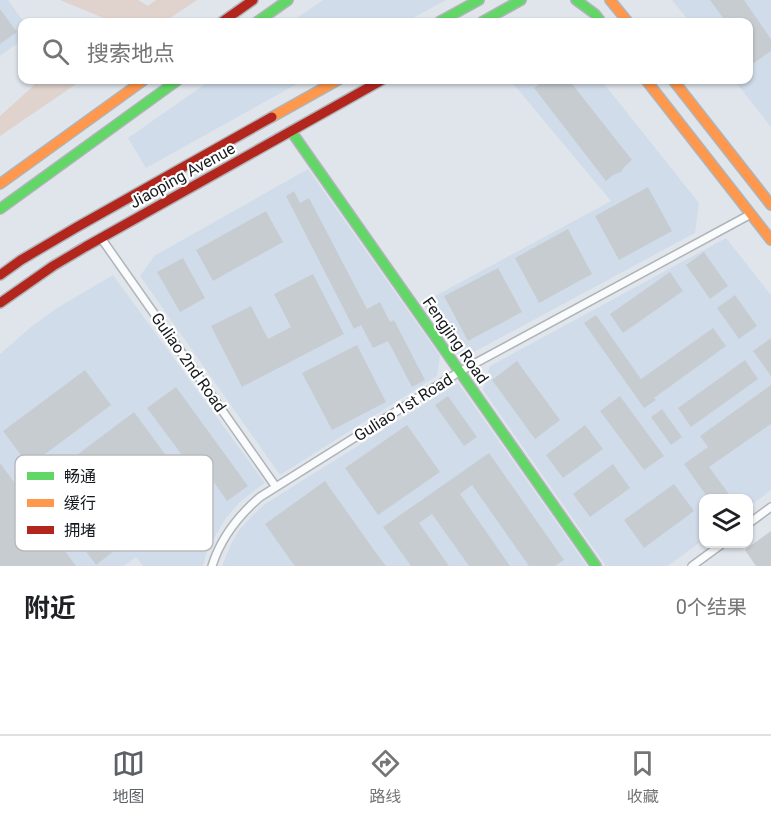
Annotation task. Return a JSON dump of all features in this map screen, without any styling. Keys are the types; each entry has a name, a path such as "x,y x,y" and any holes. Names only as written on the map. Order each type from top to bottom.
{"main road":[{"path":"228,18 253,0"},
{"path":"263,18 288,0"},
{"path":"444,18 462,4 479,0"},
{"path":"489,18 521,0"},
{"path":"576,0 598,18"},
{"path":"610,0 625,18"},
{"path":"0,184 138,84"},
{"path":"0,209 172,84"},
{"name":"Jiaoping Avenue","path":"0,275 69,232 331,84"},
{"name":"Jiaoping Avenue","path":"0,303 53,266 375,84"},
{"path":"649,84 771,240"},
{"path":"676,84 771,205"},
{"name":"Fengjing Road","path":"291,131 596,566"}],"street":[{"name":"Guliao 1st Road","path":"212,566 233,524 245,509 260,497 459,372 751,214"},
{"name":"Guliao 2nd Road","path":"101,238 276,487"},
{"path":"753,520 771,507"},
{"path":"692,566 715,548"}],"shaded area":[{"path":"0,0 8,0 21,18 18,18 18,43 0,56"},
{"path":"60,0 138,0 148,6 156,0 197,0 170,18 104,18"},
{"path":"323,0 446,0 413,18 297,18"},
{"path":"672,0 771,0 771,127 737,84 753,84 753,18 687,18"},
{"path":"36,84 76,84 0,136 0,116"},
{"path":"205,84 297,84 146,168 128,138"},
{"path":"513,84 604,84 699,203 695,233 461,359 422,303 611,201"},
{"path":"308,169 440,356 437,376 280,475 140,276 154,256"},
{"path":"726,238 771,295 771,490 753,504 753,494 699,494 699,543 668,566 606,566 483,390 490,366"},
{"path":"113,275 265,483 239,503 226,518 213,540 213,455 15,455 15,551 208,551 203,566 143,566 136,557 124,566 0,566 0,354 57,308"},
{"path":"458,383 587,566 222,566 240,529 265,504"}],"building":[{"path":"710,0 744,0 771,39 771,51 754,63 753,18 723,18"},
{"path":"0,9 17,32 0,44"},
{"path":"540,84 572,84 632,160 621,172 606,181 534,88"},
{"path":"648,187 672,231 619,260 595,216"},
{"path":"294,191 300,203 309,198 367,309 380,302 390,322 394,320 425,380 412,387 388,341 373,348 361,325 354,329 286,196"},
{"path":"266,211 283,242 213,281 196,250"},
{"path":"568,229 592,274 539,303 515,258"},
{"path":"704,252 728,286 710,299 686,265"},
{"path":"183,258 205,298 180,312 157,272"},
{"path":"498,268 522,312 468,341 444,296"},
{"path":"670,272 683,291 623,333 610,314"},
{"path":"313,274 344,334 242,387 211,326 251,306 268,339 291,327 274,294"},
{"path":"735,295 757,326 739,339 717,308"},
{"path":"596,315 641,379 713,328 726,346 654,398 656,400 644,408 584,323"},
{"path":"771,338 771,376 753,351"},
{"path":"357,345 386,402 332,430 302,373"},
{"path":"745,360 758,379 691,427 678,408"},
{"path":"517,361 560,420 535,439 492,380"},
{"path":"85,370 111,405 44,455 21,455 3,431"},
{"path":"771,385 771,424 709,467 729,494 705,494 684,464 708,447 700,436"},
{"path":"176,387 248,486 227,501 213,481 213,455 182,455 147,408"},
{"path":"448,396 477,437 464,446 435,405"},
{"path":"620,396 664,456 644,470 600,411"},
{"path":"662,409 682,437 671,445 651,417"},
{"path":"134,412 166,455 77,455"},
{"path":"407,425 440,472 378,515 345,468"},
{"path":"585,425 603,449 563,478 546,455"},
{"path":"489,453 564,560 555,566 529,566 472,485 460,494 510,566 469,566 432,514 419,523 449,566 411,566 383,527"},
{"path":"0,463 15,483 15,551 65,551 76,566 0,566"},
{"path":"613,464 630,488 590,517 573,494"},
{"path":"325,481 386,566 295,566 291,561 265,524"},
{"path":"674,484 694,511 644,548 624,520"},
{"path":"771,531 771,566 756,566 745,550 753,548 753,544"},
{"path":"86,551 114,551 96,565"}],"traffic: fast":[{"path":"263,18 288,0"},
{"path":"446,18 479,0"},
{"path":"489,18 521,0"},
{"path":"576,0 598,18"},
{"path":"0,209 172,84"},
{"path":"291,131 596,566"}],"traffic: slow":[{"path":"610,0 625,18"},
{"path":"0,184 138,84"},
{"path":"272,117 331,84"},
{"path":"649,84 771,240"},
{"path":"676,84 771,205"}],"traffic: jam":[{"path":"228,18 253,0"},
{"path":"0,303 85,247 375,84"},
{"path":"0,275 77,227 272,117"}]}
